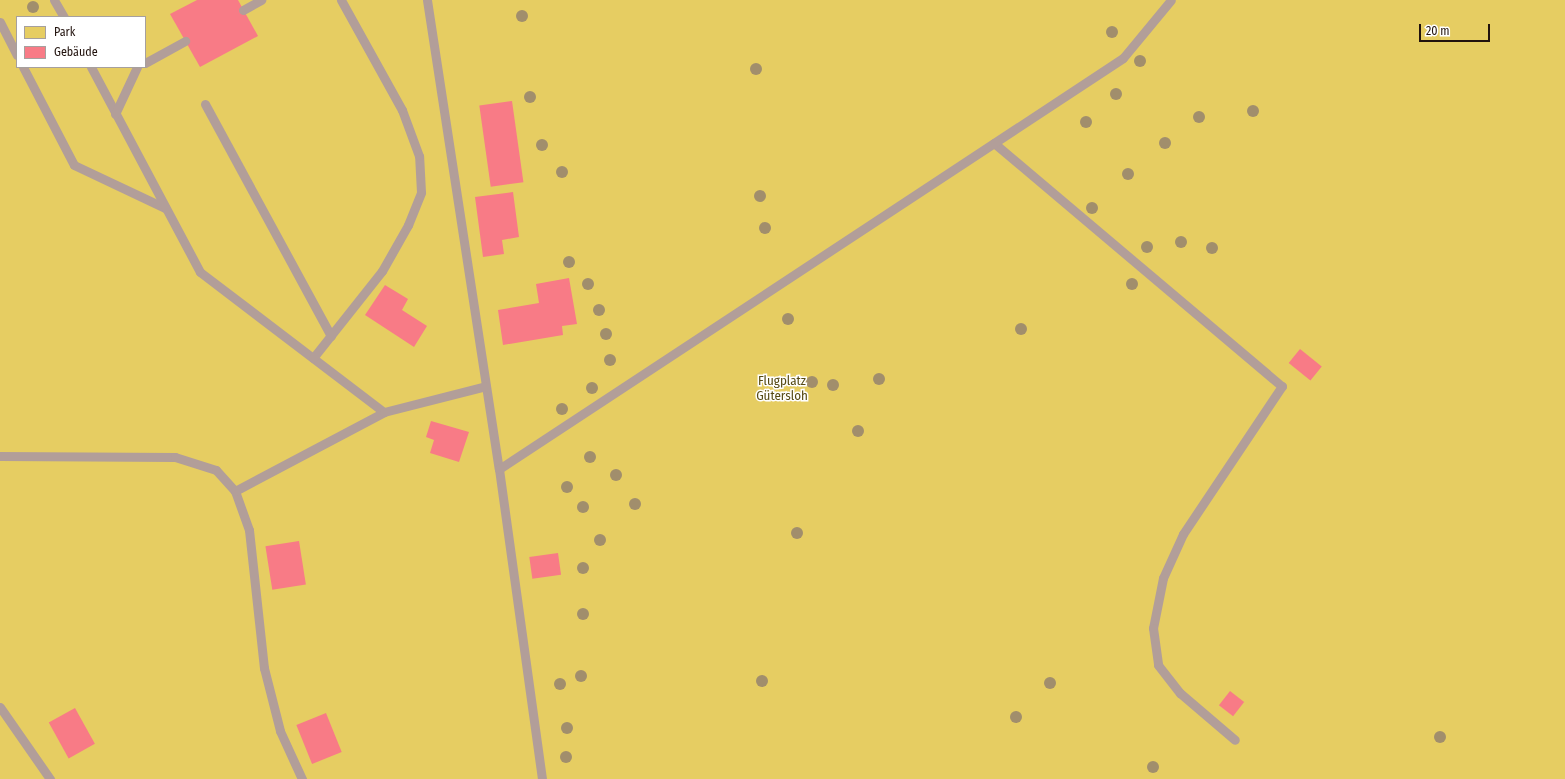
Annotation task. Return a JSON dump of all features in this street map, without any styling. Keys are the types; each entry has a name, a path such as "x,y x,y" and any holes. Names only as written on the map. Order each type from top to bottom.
{"lane":[{"path":"244,10 261,0"},
{"path":"313,358 382,271 408,225 421,192 419,156 402,110 341,0"},
{"path":"427,0 499,469 542,779"},
{"path":"499,469 1123,58 1172,0"},
{"path":"58,2 64,16"},
{"path":"0,22 16,53"},
{"path":"146,62 185,41"},
{"path":"24,68 74,164 165,208"},
{"path":"92,68 200,272 384,412"},
{"path":"115,114 137,68"},
{"path":"205,104 331,336"},
{"path":"994,143 1282,386 1183,534 1163,578 1153,628 1158,665 1180,693 1235,740"},
{"path":"235,491 384,412 486,386"},
{"path":"0,456 175,457 216,470 235,491 248,530 264,668 280,731 302,779"},
{"path":"0,707 50,779"}],"green space":[{"name":"Flugplatz Gütersloh","path":"0,0 1565,0 1565,779 0,779"}],"building":[{"path":"197,0 238,0 258,36 200,67 170,14"},
{"path":"512,101 523,182 491,187 479,106"},
{"path":"513,192 519,237 502,240 504,254 483,257 475,197"},
{"path":"569,278 577,324 562,326 563,335 503,345 498,310 539,303 536,284"},
{"path":"385,285 408,299 402,310 427,326 414,347 365,315"},
{"path":"1300,349 1322,367 1310,381 1289,363"},
{"path":"431,421 469,432 459,462 430,453 434,440 426,437"},
{"path":"299,541 306,584 272,590 265,546"},
{"path":"558,553 561,575 532,579 529,557"},
{"path":"1230,691 1244,702 1233,716 1219,705"},
{"path":"75,708 95,744 69,758 49,723"},
{"path":"326,713 342,752 312,764 296,725"}]}
